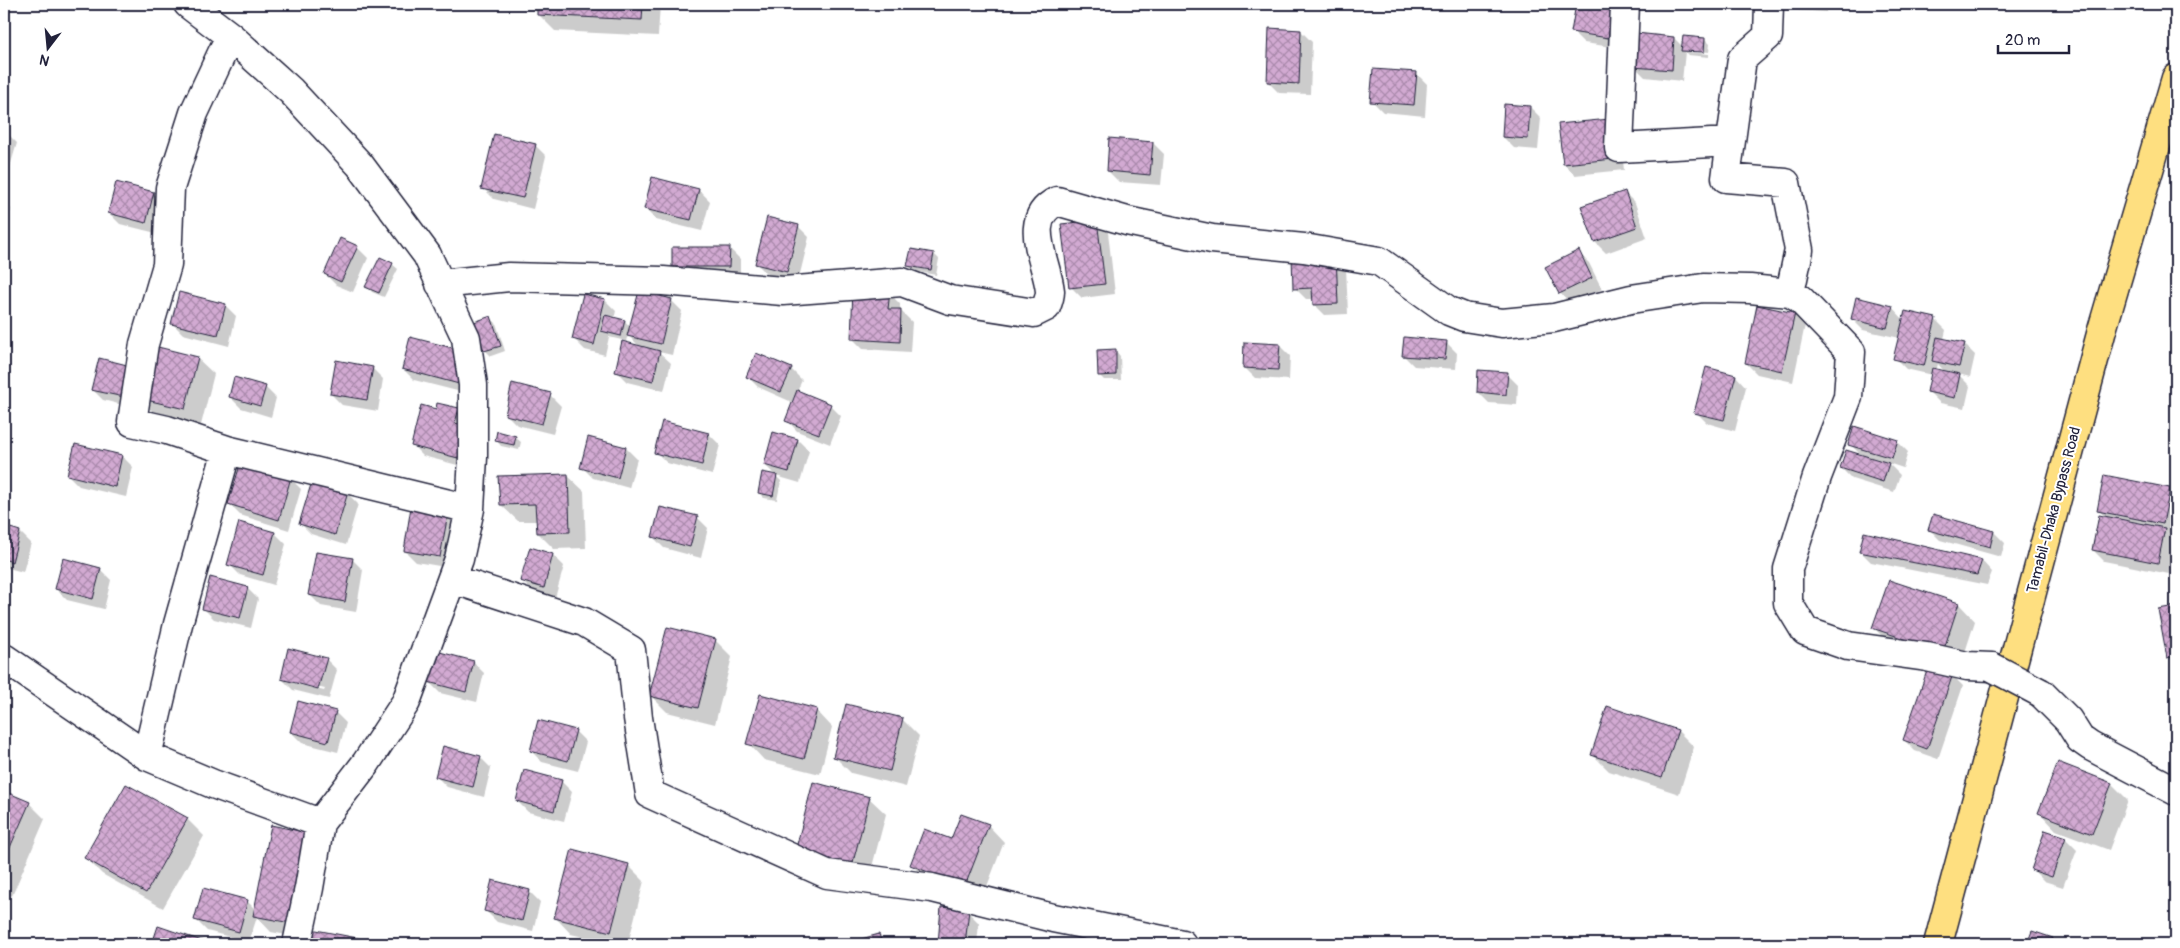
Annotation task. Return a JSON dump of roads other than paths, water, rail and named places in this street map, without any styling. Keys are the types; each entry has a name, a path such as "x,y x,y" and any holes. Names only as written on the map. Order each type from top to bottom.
{"highway":[{"name":"Tamabil-Dhaka Bypass Road","path":"1938,944 2100,340 2176,78"}],"street":[{"path":"188,4 230,36 291,91 360,165 427,255 466,338 473,385 473,457 470,509 459,559 406,702 366,763 320,823 297,944"},
{"path":"1625,4 1619,148 1730,142"},
{"path":"1769,4 1768,36 1742,59 1726,178 1786,183 1799,250 1790,293"},
{"path":"230,36 194,113 170,188 167,265 144,344 132,422 167,430 227,450 470,509"},
{"path":"440,284 509,277 663,282 783,291 902,282 950,300 1034,313 1046,307 1050,293 1037,226 1047,206 1057,201 1127,221 1212,239 1304,248 1379,261 1449,311 1464,317 1502,323 1554,318 1631,299 1703,288 1750,289 1790,293 1800,299 1851,352 1848,397 1817,477 1788,569 1788,603 1805,631 1848,646 1967,666 1992,667 2041,693 2068,720 2080,739 2085,743 2102,754 2176,791"},
{"path":"147,756 178,624 227,450"},
{"path":"452,579 584,622 631,650 638,718 650,794 827,874 932,888 1053,918 1182,944"},
{"path":"4,658 147,756 214,784 320,823"}]}
